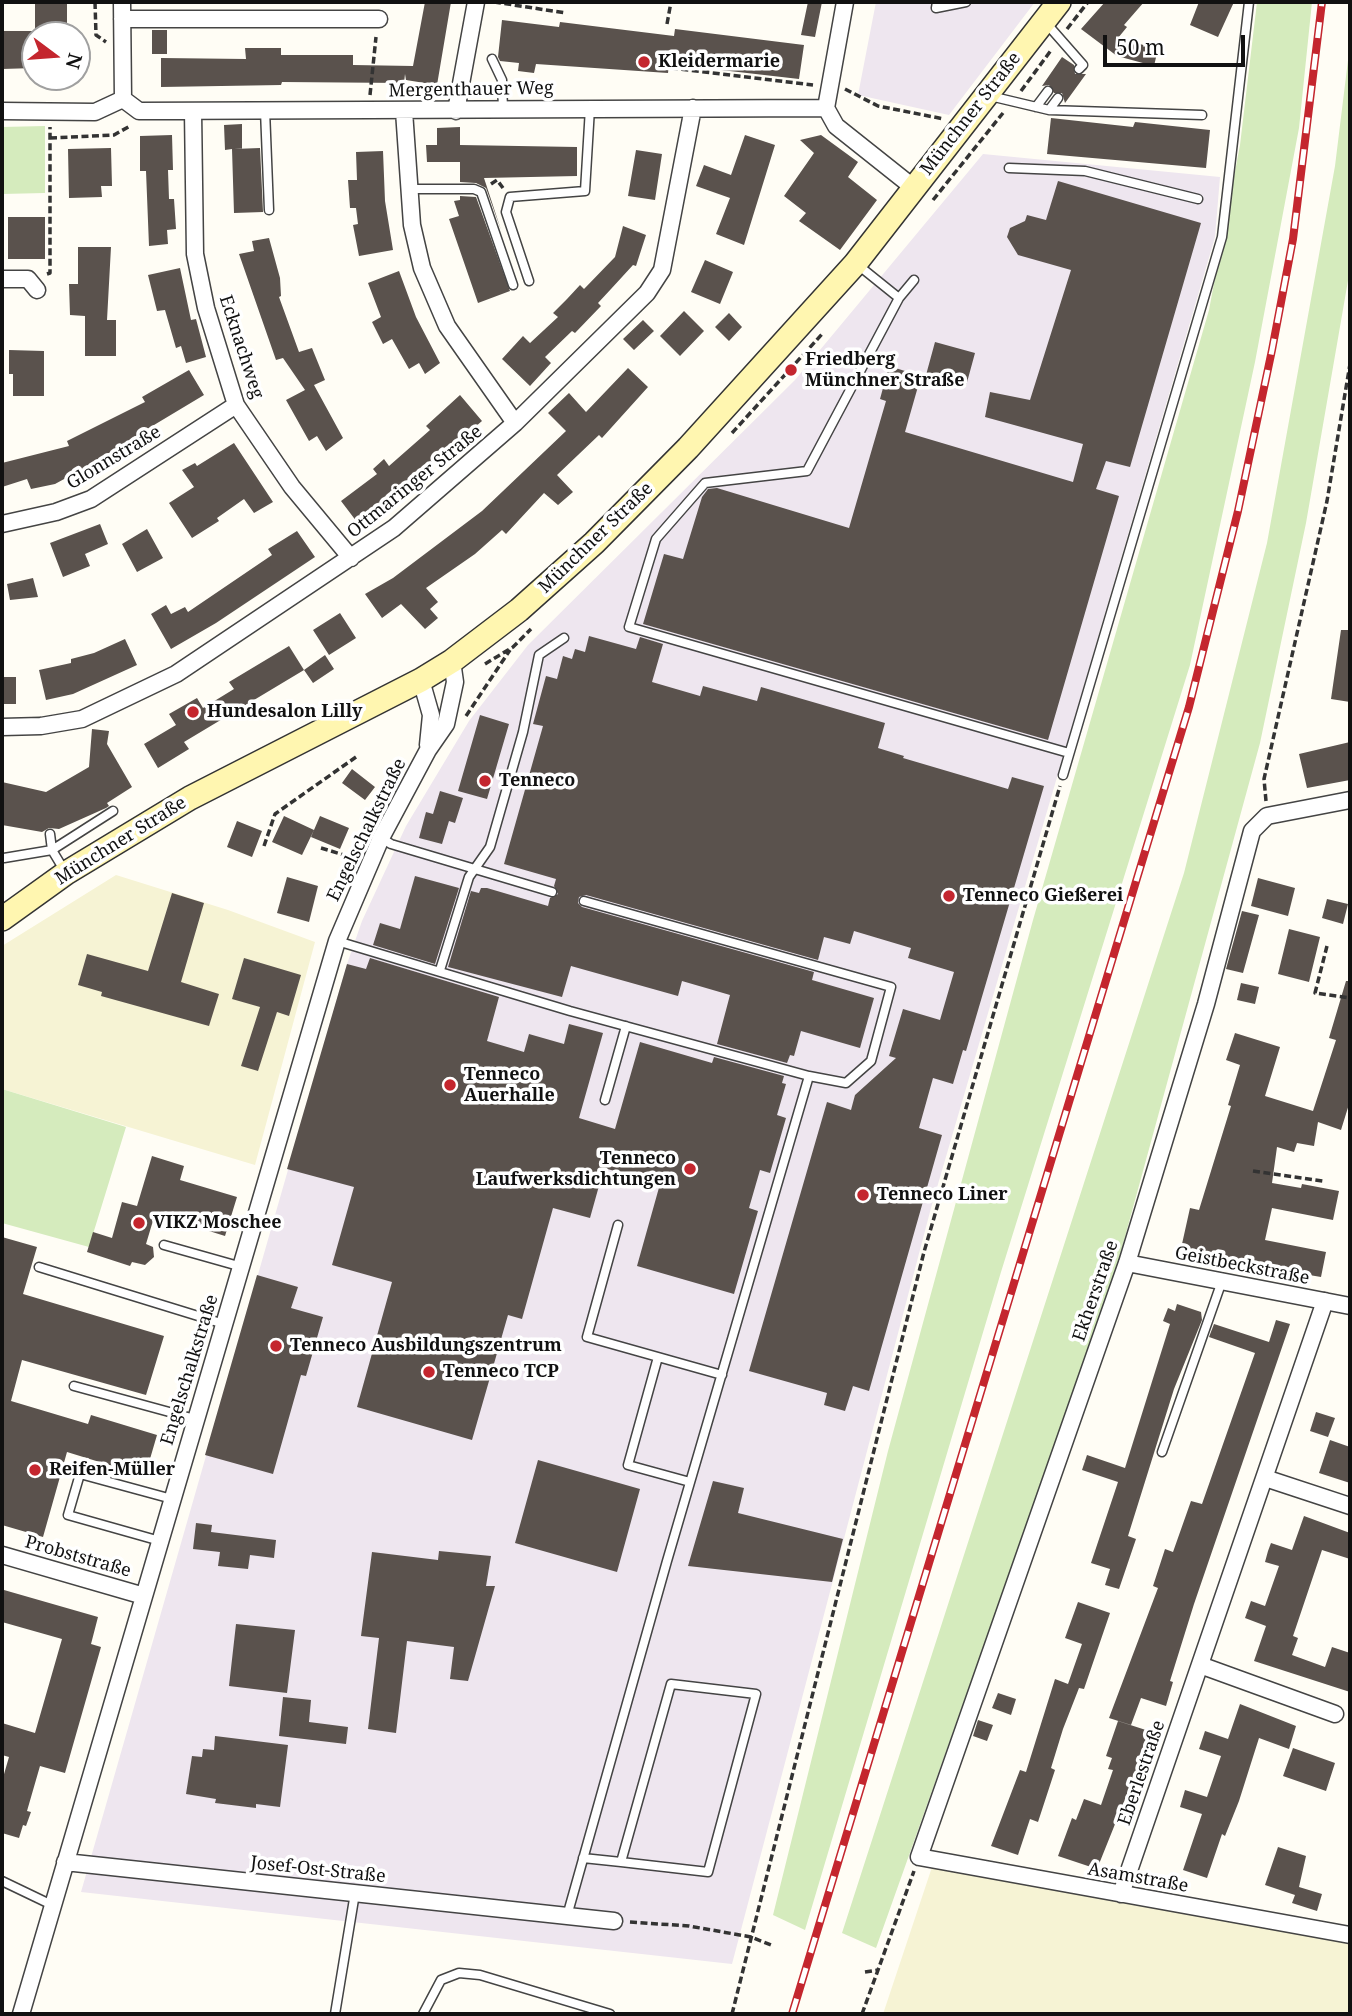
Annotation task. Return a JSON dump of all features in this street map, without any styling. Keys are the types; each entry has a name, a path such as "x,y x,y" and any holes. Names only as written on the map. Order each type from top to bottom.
{"main road":[{"name":"Münchner Straße","path":"2,917 66,873 190,798 421,680 453,672 594,543 688,448 855,264 922,196 986,95 1059,2"}],"street":[{"path":"2,111 95,112 123,99 122,2"},
{"path":"456,111 476,2"},
{"path":"845,2 832,87 826,108 836,126 922,196"},
{"path":"122,19 379,19"},
{"name":"Mergenthauer Weg","path":"123,99 139,111 826,108"},
{"name":"Ottmaringer Straße","path":"2,727 41,726 82,719 176,674 404,520 515,424 647,293 662,270 693,108"},
{"path":"404,110 412,225 422,268 447,326 515,424"},
{"name":"Ecknachweg","path":"193,111 195,254 206,308 236,405 292,487 351,558"},
{"path":"2,279 32,284"},
{"name":"Glonnstraße","path":"2,524 56,512 91,499 236,405"},
{"name":"Engelschalkstraße","path":"21,2014 337,941 381,838 428,750 446,724 453,672"},
{"name":"Engelschalkstraße","path":"421,680 431,715 428,750"},
{"path":"1268,816 1350,800"},
{"name":"Ekherstraße","path":"919,1857 1127,1263 1206,1004 1252,831 1268,816"},
{"name":"Geistbeckstraße","path":"1127,1263 1350,1306"},
{"name":"Eberlestraße","path":"1121,1894 1325,1301"},
{"path":"1265,1478 1350,1506"},
{"name":"Probststraße","path":"2,1555 144,1596"},
{"path":"1200,1665 1335,1714"},
{"name":"Asamstraße","path":"919,1857 1350,1935"},
{"name":"Josef-Ost-Straße","path":"65,1862 614,1921"}],"lane":[{"path":"937,2 936,8 966,2"},
{"path":"1063,775 1222,237 1249,2"},
{"path":"1044,20 1071,58 1083,65 1079,69"},
{"path":"492,59 502,80 503,110"},
{"path":"1036,107 1048,90"},
{"path":"986,95 1049,110 1202,115"},
{"path":"1049,110 1058,98"},
{"path":"529,281 506,212 510,197 585,191 590,108"},
{"path":"265,110 269,209"},
{"path":"1009,168 1085,171 1198,199"},
{"path":"408,189 474,189 481,192 513,285"},
{"path":"855,264 899,298"},
{"path":"914,280 899,298 807,471 705,483 656,539 629,627 1069,753"},
{"path":"440,971 469,877 491,847 523,732 539,655 564,638"},
{"path":"4,858 52,850 113,811"},
{"path":"50,834 52,850 66,873"},
{"path":"381,838 391,844 552,892"},
{"path":"337,941 626,1026 810,1076 846,1083 871,1061 891,987 584,901"},
{"path":"605,1100 626,1026"},
{"path":"567,1916 667,1560 810,1076"},
{"path":"618,1225 587,1337 722,1375"},
{"path":"164,1245 242,1267"},
{"path":"39,1267 225,1324"},
{"path":"1162,1451 1222,1281"},
{"path":"658,1357 628,1465 690,1482"},
{"path":"74,1386 195,1419"},
{"path":"160,1541 68,1515 80,1474 172,1499"},
{"path":"583,1858 708,1872 756,1694 671,1684 621,1862"},
{"path":"2,1881 52,1905"},
{"path":"335,2014 355,1893"},
{"path":"423,2014 441,1980 459,1973 480,1975 610,2014"}],"path":[{"path":"96,2 96,35 106,41 107,55"},
{"path":"494,2 566,13"},
{"path":"667,24 671,2"},
{"path":"922,196 1012,102 1088,2"},
{"path":"369,111 370,68 379,19"},
{"path":"671,68 832,87 846,90 878,106 950,120"},
{"path":"50,138 114,135 137,122 153,121 152,111"},
{"path":"32,284 50,273 50,112"},
{"path":"490,185 497,180 503,189"},
{"path":"732,434 827,329"},
{"path":"1268,816 1264,779 1327,500 1350,364"},
{"path":"461,724 513,647 538,622"},
{"path":"453,672 513,647"},
{"path":"264,846 275,814 356,757"},
{"path":"732,2014 923,1252 1063,775"},
{"path":"321,848 369,863"},
{"path":"1327,946 1315,993 1350,998"},
{"path":"1253,1171 1323,1181"},
{"path":"862,2014 919,1857"},
{"path":"614,1921 689,1926 751,1937 771,1945"},
{"path":"865,1972 878,1970"}],"shaded area":[{"path":"876,2 1035,2 949,115 858,95"},
{"path":"983,154 1220,177 1215,237 931,1208 732,1964 81,1892 347,964 362,921 406,826 469,721 528,645 795,380"},
{"path":"116,875 228,910 315,942 255,1165 2,1089 2,946"},
{"path":"932,1867 1350,1943 1350,2014 883,2014"}],"green space":[{"path":"1257,2 1312,2 1299,128 1255,362 1190,665 1001,1272 805,1930 773,1915 888,1451 1033,920 1209,310 1240,145"},
{"path":"1350,44 1350,269 1306,523 1260,743 1111,1288 876,1948 842,1933 1184,873 1267,543 1335,166"},
{"path":"45,126 45,193 2,194 2,127"},
{"path":"2,1089 126,1127 89,1247 2,1223"}],"building":[{"path":"35,2 67,2 67,21 35,21"},
{"path":"425,2 451,2 437,85 406,80 405,74 404,83 282,82 281,85 161,87 161,58 246,59 245,48 281,48 281,55 353,55 353,65 413,66"},
{"path":"808,2 822,2 815,37 801,35"},
{"path":"1105,2 1144,2 1124,25 1127,27 1118,38 1158,49 1154,66 1117,56 1081,29"},
{"path":"1199,2 1234,2 1218,37 1190,25"},
{"path":"502,20 559,27 560,22 674,36 675,29 804,45 799,79 669,64 668,73 536,64 534,73 518,71 519,63 500,61 498,57"},
{"path":"152,30 167,30 167,54 152,54"},
{"path":"2,31 21,31 21,68 2,69"},
{"path":"1062,57 1074,65 1075,74 1086,74 1065,103 1062,93 1054,93 1049,85 1042,86"},
{"path":"1051,118 1133,127 1135,122 1210,130 1206,168 1047,154"},
{"path":"242,124 242,149 260,148 263,212 234,213 232,149 225,150 224,125"},
{"path":"460,127 460,145 577,147 577,176 484,178 501,230 486,188 476,183 460,182 460,162 427,162 426,145 437,145 437,128"},
{"path":"172,135 173,170 168,170 169,199 174,199 176,229 167,230 168,244 149,246 146,171 140,171 140,136"},
{"path":"745,135 775,145 744,245 716,234 730,198 696,186 704,165 731,175"},
{"path":"821,135 858,162 848,177 877,200 840,250 799,221 806,213 784,196 814,153 800,140"},
{"path":"111,148 112,186 101,186 102,197 69,198 68,149"},
{"path":"636,150 662,154 655,200 628,196"},
{"path":"383,151 385,201 393,250 359,256 353,225 358,224 356,208 350,208 348,180 357,180 356,152"},
{"path":"1058,181 1201,223 1130,467 1106,461 1096,489 1119,496 1048,740 643,624 664,554 683,559 702,497 708,489 717,488 849,528 886,401 880,399 889,366 921,376 905,432 1073,482 1083,444 985,417 990,392 1030,400 1071,270 1018,255 1007,237 1010,228 1025,221 1027,215 1046,220"},
{"path":"460,196 476,197 510,291 478,303 449,219 459,216 454,201 460,200"},
{"path":"8,217 45,217 45,259 8,259"},
{"path":"623,226 646,235 636,266 633,265 598,303 601,306 575,333 572,331 545,357 551,363 530,386 502,359 523,336 530,343 558,317 553,313 580,285 584,289 615,257"},
{"path":"269,238 280,278 279,297 299,352 312,348 325,380 314,385 343,438 326,451 317,436 309,441 286,400 305,390 283,358 276,360 239,254 254,251 252,241"},
{"path":"78,247 111,247 107,320 116,320 116,356 85,356 85,316 70,315 69,284 78,284"},
{"path":"705,260 733,272 720,304 691,292"},
{"path":"180,268 191,320 196,319 206,357 186,363 181,346 176,348 165,310 157,311 148,275"},
{"path":"399,271 416,317 440,363 425,374 419,363 409,369 392,339 383,344 372,322 381,317 368,283"},
{"path":"684,311 704,331 680,356 660,336"},
{"path":"729,313 742,327 729,341 715,327"},
{"path":"643,320 654,331 634,350 623,339"},
{"path":"935,342 975,353 966,386 926,375"},
{"path":"9,350 44,351 44,396 13,396"},
{"path":"628,368 648,387 602,438 599,435 557,475 573,492 558,505 544,493 506,534 502,530 475,554 426,588 438,602 430,609 438,618 425,629 401,604 382,618 365,594 393,578 482,511 566,431 548,413 569,393 586,412"},
{"path":"189,370 204,395 129,440 130,443 55,484 31,489 27,479 2,487 2,463 69,446 67,441 145,402 142,397"},
{"path":"460,395 482,421 360,526 341,501 377,474 373,469 384,459 389,466 430,430 426,426"},
{"path":"234,443 273,502 254,513 244,499 217,518 219,521 192,538 169,503 194,487 182,470 195,463 197,466"},
{"path":"100,524 108,544 85,554 90,566 63,577 50,543"},
{"path":"147,529 163,558 137,572 122,544"},
{"path":"297,531 315,557 216,623 171,649 151,614 166,605 171,614 185,607 188,612 272,555 268,549"},
{"path":"33,578 38,597 10,600 7,584"},
{"path":"340,613 356,638 329,655 313,630"},
{"path":"1341,630 1350,630 1350,702 1331,699"},
{"path":"589,636 636,649 640,637 663,644 652,682 700,696 703,686 757,701 761,687 885,723 878,748 904,756 903,758 1008,789 1012,777 1044,786 966,1051 963,1050 953,1084 933,1078 919,1128 942,1135 869,1391 853,1386 845,1411 824,1405 827,1393 749,1371 827,1102 851,1110 855,1095 896,1058 889,1056 903,1009 940,1020 954,972 908,958 911,948 854,931 850,944 824,937 818,960 586,895 579,897 578,903 582,907 814,972 812,980 874,998 860,1048 801,1031 794,1056 790,1055 787,1063 717,1044 730,995 682,981 678,996 571,966 562,997 448,967 471,891 479,893 481,888 487,888 548,906 550,898 558,894 554,886 556,879 504,864 543,726 533,724 546,676 557,679 563,656 572,659 575,649 585,652"},
{"path":"125,639 137,665 73,694 46,700 39,670 71,663 71,659 94,653"},
{"path":"289,646 304,670 184,742 189,749 158,768 144,744 176,725 169,714 197,698 203,708 234,689 229,682"},
{"path":"325,655 334,669 313,683 304,670"},
{"path":"2,677 16,677 16,704 2,704"},
{"path":"480,715 509,724 487,799 458,791"},
{"path":"92,729 109,731 107,744 132,787 107,803 109,806 106,808 59,829 49,828 42,832 2,825 2,782 46,792 89,767"},
{"path":"1350,742 1350,780 1307,788 1299,754"},
{"path":"352,769 375,787 365,800 342,783"},
{"path":"440,791 463,798 455,823 449,821 442,844 419,838 426,812 433,814"},
{"path":"284,816 314,830 302,855 272,842"},
{"path":"320,816 349,828 340,849 311,837"},
{"path":"237,821 262,831 252,857 227,847"},
{"path":"415,876 459,888 435,964 373,945 380,923 400,929"},
{"path":"287,877 318,886 309,922 277,913"},
{"path":"1258,878 1295,888 1288,916 1251,906"},
{"path":"172,893 204,903 181,982 219,994 209,1026 101,996 102,992 78,985 87,954 148,971"},
{"path":"1327,899 1348,904 1343,924 1322,918"},
{"path":"1242,911 1259,915 1243,973 1226,969"},
{"path":"1289,929 1320,937 1309,982 1278,974"},
{"path":"244,958 301,975 289,1016 277,1012 258,1071 241,1066 260,1007 232,999"},
{"path":"370,958 499,997 487,1041 524,1052 529,1034 564,1044 569,1024 603,1033 579,1118 615,1129 640,1042 712,1063 714,1057 784,1076 782,1083 786,1084 777,1115 786,1118 770,1173 760,1170 749,1208 758,1211 734,1294 637,1266 660,1184 604,1168 590,1218 553,1208 522,1319 508,1315 472,1440 357,1407 392,1282 332,1265 354,1187 287,1169 347,964 366,969"},
{"path":"1346,981 1350,981 1350,1101 1341,1130 1318,1122 1314,1146 1297,1143 1294,1152 1277,1147 1272,1183 1301,1188 1302,1184 1339,1191 1333,1220 1272,1208 1265,1240 1326,1252 1321,1277 1180,1253 1190,1208 1199,1210 1231,1106 1228,1105 1240,1065 1226,1060 1235,1033 1280,1047 1265,1096 1313,1111 1336,1040 1329,1038"},
{"path":"1241,983 1259,987 1255,1004 1237,1000"},
{"path":"152,1156 184,1166 180,1180 237,1197 225,1236 155,1214 146,1244 153,1247 154,1257 145,1265 132,1262 130,1266 87,1252 93,1232 112,1238 122,1202 137,1206"},
{"path":"2,1237 37,1247 23,1294 164,1336 146,1395 22,1360 11,1401 88,1424 91,1415 157,1435 145,1476 67,1452 43,1537 2,1525"},
{"name":"Tenneco Ausbildungszentrum","path":"257,1275 298,1287 291,1308 323,1317 306,1376 301,1375 273,1474 205,1455"},
{"path":"1177,1304 1201,1312 1202,1320 1174,1389 1128,1536 1136,1539 1119,1589 1105,1585 1110,1569 1091,1563 1118,1482 1082,1470 1087,1455 1125,1468 1170,1324 1163,1321 1168,1308 1175,1311"},
{"path":"1276,1320 1290,1324 1194,1604 1170,1681 1173,1682 1166,1706 1141,1698 1131,1725 1109,1718 1158,1588 1153,1586 1165,1549 1173,1552 1191,1501 1202,1504 1255,1353 1209,1337 1214,1324 1269,1342"},
{"path":"1316,1412 1335,1418 1328,1437 1310,1431"},
{"path":"1330,1440 1350,1447 1350,1483 1319,1473"},
{"path":"538,1460 640,1489 617,1572 515,1543"},
{"path":"713,1481 744,1488 738,1513 843,1539 832,1582 688,1566"},
{"path":"1304,1516 1350,1533 1350,1559 1322,1550 1293,1636 1298,1638 1292,1655 1325,1667 1332,1647 1350,1653 1350,1692 1254,1661 1266,1626 1245,1618 1251,1601 1265,1606 1279,1566 1265,1562 1268,1551 1271,1543 1292,1550"},
{"path":"196,1523 212,1525 211,1532 276,1540 274,1558 250,1555 248,1569 218,1566 220,1552 193,1549"},
{"path":"439,1551 491,1556 486,1586 495,1586 468,1681 450,1679 454,1647 407,1641 396,1733 368,1729 379,1638 361,1636 372,1552 438,1560"},
{"path":"4,1590 98,1617 91,1644 101,1647 65,1773 40,1766 27,1811 31,1812 19,1838 2,1833 2,1781 9,1757 2,1755 2,1723 35,1733 62,1639 2,1622"},
{"path":"1078,1602 1110,1613 1084,1689 1079,1688 1063,1729 1051,1768 1055,1770 1038,1822 1030,1819 1018,1855 991,1846 1020,1770 1026,1772 1055,1679 1068,1684 1082,1644 1065,1638"},
{"path":"236,1624 295,1630 287,1693 229,1686"},
{"path":"998,1693 1016,1699 1011,1715 992,1708"},
{"path":"283,1697 311,1700 309,1722 348,1727 346,1744 279,1736"},
{"path":"1240,1704 1296,1726 1289,1749 1259,1738 1239,1801 1225,1836 1222,1834 1207,1878 1183,1870 1202,1814 1180,1807 1185,1790 1207,1797 1221,1756 1199,1749 1205,1731 1228,1739"},
{"path":"978,1720 993,1725 987,1741 973,1736"},
{"path":"1118,1721 1152,1732 1097,1869 1058,1856 1072,1818 1076,1820 1084,1799 1101,1805 1113,1770 1108,1769 1112,1758 1106,1756"},
{"path":"215,1736 288,1745 280,1807 256,1804 256,1808 215,1803 216,1799 186,1794 192,1756 202,1757 203,1749 214,1750"},
{"path":"1293,1748 1335,1763 1326,1791 1283,1776"},
{"path":"1278,1847 1306,1856 1299,1887 1322,1894 1317,1911 1292,1903 1295,1895 1265,1885"}],"railway":[{"path":"792,2014 1189,707 1238,511 1293,239 1322,2"}],"place":[{"name":"Kleidermarie","path":"644,62"},
{"name":"Friedberg Münchner Straße","path":"791,370"},
{"name":"Hundesalon Lilly","path":"193,712"},
{"name":"Tenneco","path":"485,781"},
{"name":"Tenneco Gießerei","path":"949,896"},
{"name":"Tenneco Auerhalle","path":"450,1085"},
{"name":"Tenneco Laufwerksdichtungen","path":"690,1169"},
{"name":"Tenneco Liner","path":"863,1195"},
{"name":"VIKZ Moschee","path":"139,1223"},
{"name":"Tenneco Ausbildungszentrum","path":"276,1346"},
{"name":"Tenneco TCP","path":"429,1372"},
{"name":"Reifen-Müller","path":"35,1470"}]}
